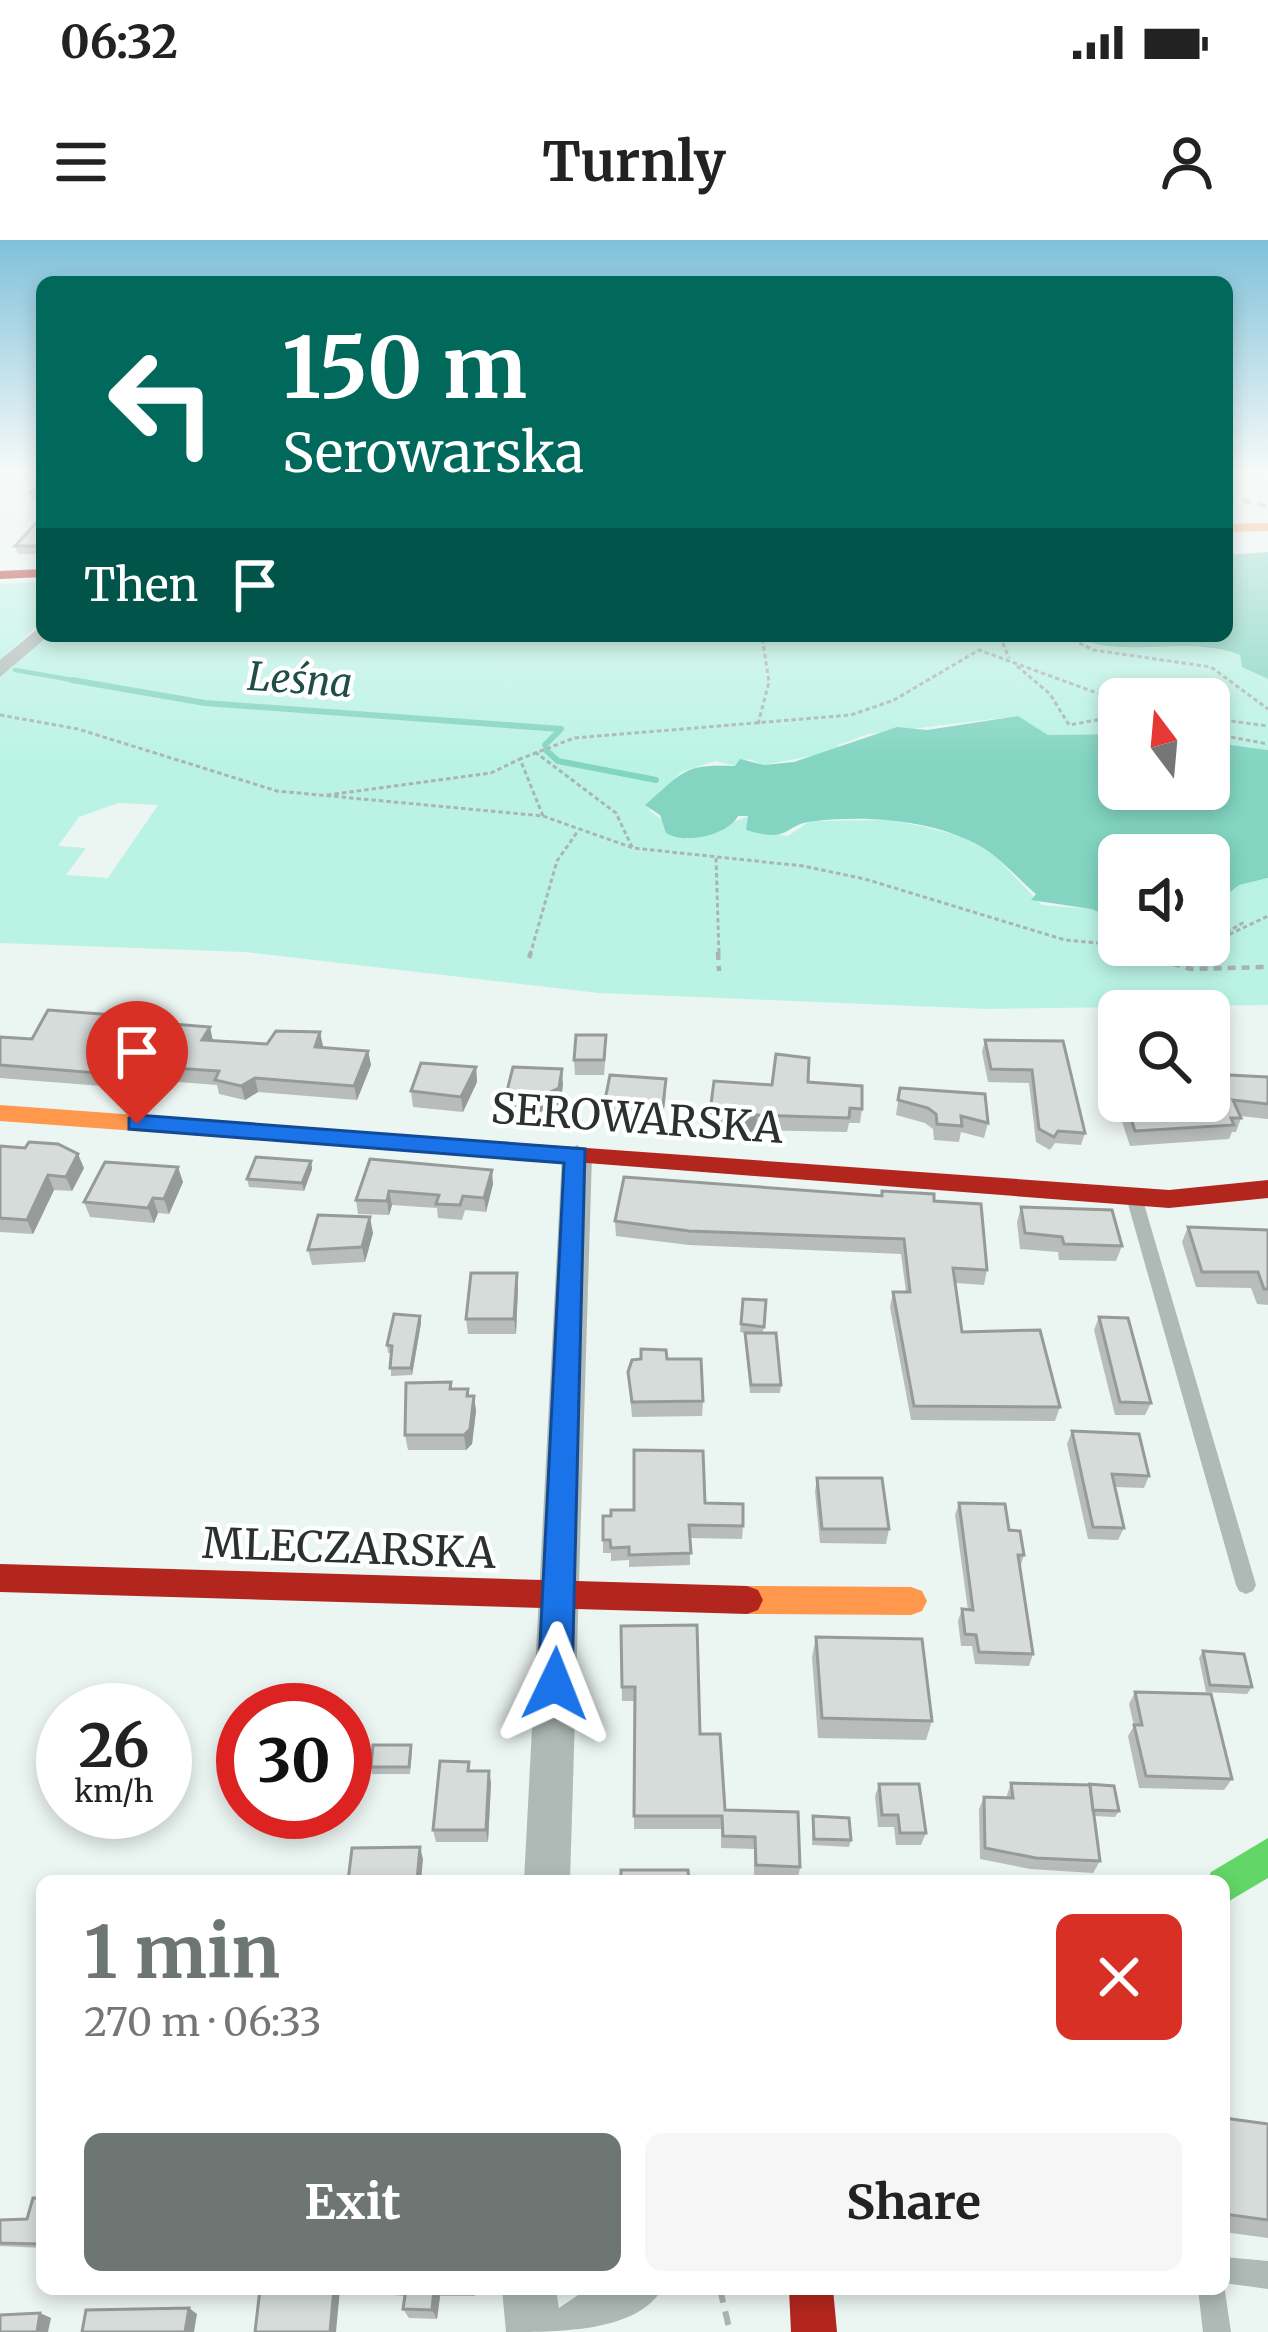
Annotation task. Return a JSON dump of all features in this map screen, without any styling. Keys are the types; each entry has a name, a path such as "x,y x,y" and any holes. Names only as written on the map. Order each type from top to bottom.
{"street":[{"path":"0,575 36,573"},
{"path":"0,671 36,637"},
{"name":"SEROWARSKA","path":"0,1114 1135,1197 1169,1199 1268,1189"},
{"path":"547,1875 577,1155"},
{"name":"MLECZARSKA","path":"0,1578 558,1598 911,1601"},
{"path":"1230,1882 1268,1856"},
{"path":"530,2295 533,2332"},
{"path":"572,2332 626,2295"},
{"path":"811,2295 814,2332"}],"lane":[{"path":"1135,1197 1246,1585"},
{"path":"1230,2271 1268,2276"},
{"path":"1213,2295 1217,2332"}],"path":[{"path":"758,724 769,682 762,642"},
{"path":"1002,642 1011,662 1050,694 1069,725 1098,720"},
{"path":"1078,642 1093,650 1211,667 1268,709"},
{"path":"320,796 491,773 574,738 758,724 878,707 979,650 1098,693"},
{"path":"0,716 78,728 237,782 320,796 543,816 633,848 866,879 999,923 1098,943"},
{"path":"1230,721 1268,726"},
{"path":"1230,737 1268,743"},
{"path":"535,752 616,813 633,848"},
{"path":"520,759 543,816"},
{"path":"529,958 557,861 578,831"},
{"path":"716,858 719,971"},
{"path":"1230,934 1268,915"},
{"path":"1181,966 1268,967"},
{"path":"721,2295 730,2332"}],"shaded area":[{"path":"1233,568 1268,568 1268,679 1242,667 1240,655 1219,649 1092,643 1233,642"},
{"path":"36,582 36,627 0,661 0,584"},
{"path":"36,642 1089,642 1112,647 1219,649 1240,655 1243,667 1268,679 1268,750 1230,745 1230,678 1098,678 1098,734 1048,735 1018,716 869,734 838,745 841,750 764,765 749,759 735,766 715,761 681,772 649,810 687,839 749,816 746,830 788,836 810,821 892,820 960,836 992,853 1042,905 1098,912 1098,966 1230,966 1230,892 1268,878 1268,1005 1230,1006 1230,990 1098,990 1098,1007 989,1009 599,993 245,952 0,943 0,675","holes":["118,803 158,805 108,878 66,875 86,848 58,846 79,817"]},
{"path":"1018,716 1048,735 1098,734 1098,810 1230,810 1230,745 1268,750 1268,878 1230,892 1230,834 1098,834 1098,912 1031,900 1036,894 988,851 927,826 836,819 804,823 772,835 746,830 748,816 738,816 716,833 684,838 666,833 660,815 645,805 695,768 735,766 740,759 764,765 794,762 897,727 927,730"}],"building":[{"path":"48,1010 128,1016 97,1073 0,1065 0,1037 32,1039"},
{"path":"172,1024 210,1027 202,1040 267,1044 276,1031 320,1032 315,1047 368,1051 354,1086 255,1078 241,1086 215,1080 219,1071 174,1068 134,1091"},
{"path":"576,1035 606,1035 604,1060 574,1060"},
{"path":"985,1040 1063,1041 1085,1133 1058,1131 1054,1137 1039,1129 1032,1070 991,1069"},
{"path":"776,1054 809,1058 808,1082 862,1086 862,1109 850,1108 849,1118 757,1115 741,1121 710,1112 714,1081 772,1085"},
{"path":"421,1063 476,1067 461,1097 411,1091"},
{"path":"513,1067 562,1069 559,1088 539,1097 507,1091"},
{"path":"610,1075 666,1079 662,1114 603,1110"},
{"path":"1230,1075 1268,1077 1268,1104 1233,1100 1241,1118 1231,1118 1234,1125 1135,1131 1132,1122 1230,1122"},
{"path":"900,1088 985,1094 988,1123 961,1116 962,1126 937,1124 936,1114 928,1108 898,1100"},
{"path":"29,1142 58,1144 78,1154 66,1177 48,1175 27,1220 0,1218 0,1146 25,1148"},
{"path":"256,1157 311,1161 302,1183 247,1179"},
{"path":"370,1159 492,1170 484,1198 463,1196 460,1205 436,1204 439,1195 389,1191 387,1201 356,1200"},
{"path":"105,1162 178,1167 164,1199 153,1198 148,1208 84,1202"},
{"path":"624,1177 882,1196 882,1191 934,1194 934,1201 981,1204 987,1270 953,1268 962,1332 1040,1330 1060,1407 914,1406 893,1292 910,1292 904,1239 689,1231 615,1221"},
{"path":"1021,1207 1112,1210 1122,1246 1064,1244 1062,1237 1025,1233"},
{"path":"318,1215 370,1217 362,1247 308,1250"},
{"path":"1188,1227 1268,1230 1268,1289 1258,1272 1202,1272"},
{"path":"471,1273 517,1273 514,1319 466,1319"},
{"path":"743,1299 766,1300 764,1327 741,1324"},
{"path":"394,1314 420,1316 411,1368 390,1368 392,1346 387,1345"},
{"path":"1099,1317 1128,1318 1151,1403 1120,1402"},
{"path":"745,1333 776,1333 781,1385 751,1385"},
{"path":"641,1349 666,1350 667,1359 701,1359 703,1401 632,1402 628,1372 632,1360 641,1359"},
{"path":"451,1382 450,1389 468,1389 467,1396 474,1396 470,1429 464,1435 405,1435 406,1383"},
{"path":"1072,1431 1139,1434 1149,1476 1112,1474 1124,1528 1093,1527"},
{"path":"634,1450 703,1451 705,1503 743,1504 743,1526 689,1525 691,1553 629,1555 629,1547 611,1548 610,1540 603,1540 603,1516 611,1516 611,1510 634,1510"},
{"path":"817,1478 882,1478 889,1529 822,1529"},
{"path":"959,1503 1005,1504 1009,1530 1020,1531 1024,1555 1018,1555 1033,1654 979,1652 976,1635 965,1634 962,1609 973,1610"},
{"path":"697,1625 700,1734 720,1734 725,1810 798,1812 800,1867 756,1865 755,1837 723,1836 722,1816 634,1816 635,1687 622,1687 621,1626"},
{"path":"816,1637 922,1639 932,1721 822,1718"},
{"path":"1203,1651 1244,1654 1252,1687 1210,1685"},
{"path":"1135,1692 1211,1694 1232,1779 1146,1776 1134,1725 1142,1725"},
{"path":"373,1745 411,1745 409,1767 372,1767"},
{"path":"440,1761 469,1762 468,1771 489,1771 486,1830 433,1830"},
{"path":"1011,1783 1090,1785 1100,1861 1036,1858 985,1848 984,1797 1013,1798"},
{"path":"879,1784 919,1784 926,1833 900,1833 898,1815 882,1815"},
{"path":"1088,1784 1114,1786 1119,1811 1093,1810"},
{"path":"813,1816 849,1818 851,1840 814,1839"},
{"path":"420,1847 418,1875 349,1875 352,1848"},
{"path":"621,1870 688,1870 688,1875 621,1875"},
{"path":"1230,2119 1268,2124 1268,2220 1230,2215"},
{"path":"36,2198 36,2244 0,2243 0,2220 27,2219"},
{"path":"259,2295 333,2295 330,2332 255,2332"},
{"path":"405,2295 433,2295 432,2310 403,2309"},
{"path":"189,2308 185,2332 82,2332 86,2310"},
{"path":"40,2313 37,2332 0,2332 0,2315"}],"waterway":[{"name":"Leśna","path":"15,670 89,683"},
{"name":"Leśna","path":"72,680 205,703 561,729 545,745"},
{"name":"Leśna","path":"546,750 558,761 656,780"}],"traffic: fast":[{"path":"1230,1881 1268,1856"}],"traffic: slow":[{"path":"0,1113 531,1152"},
{"path":"747,1600 911,1601"}],"traffic: jam":[{"path":"0,575 36,573"},
{"path":"531,1152 1169,1199 1268,1189"},
{"path":"0,1578 747,1600"},
{"path":"811,2295 814,2332"}],"route":[{"path":"137,1124 577,1155 555,1684"}]}
